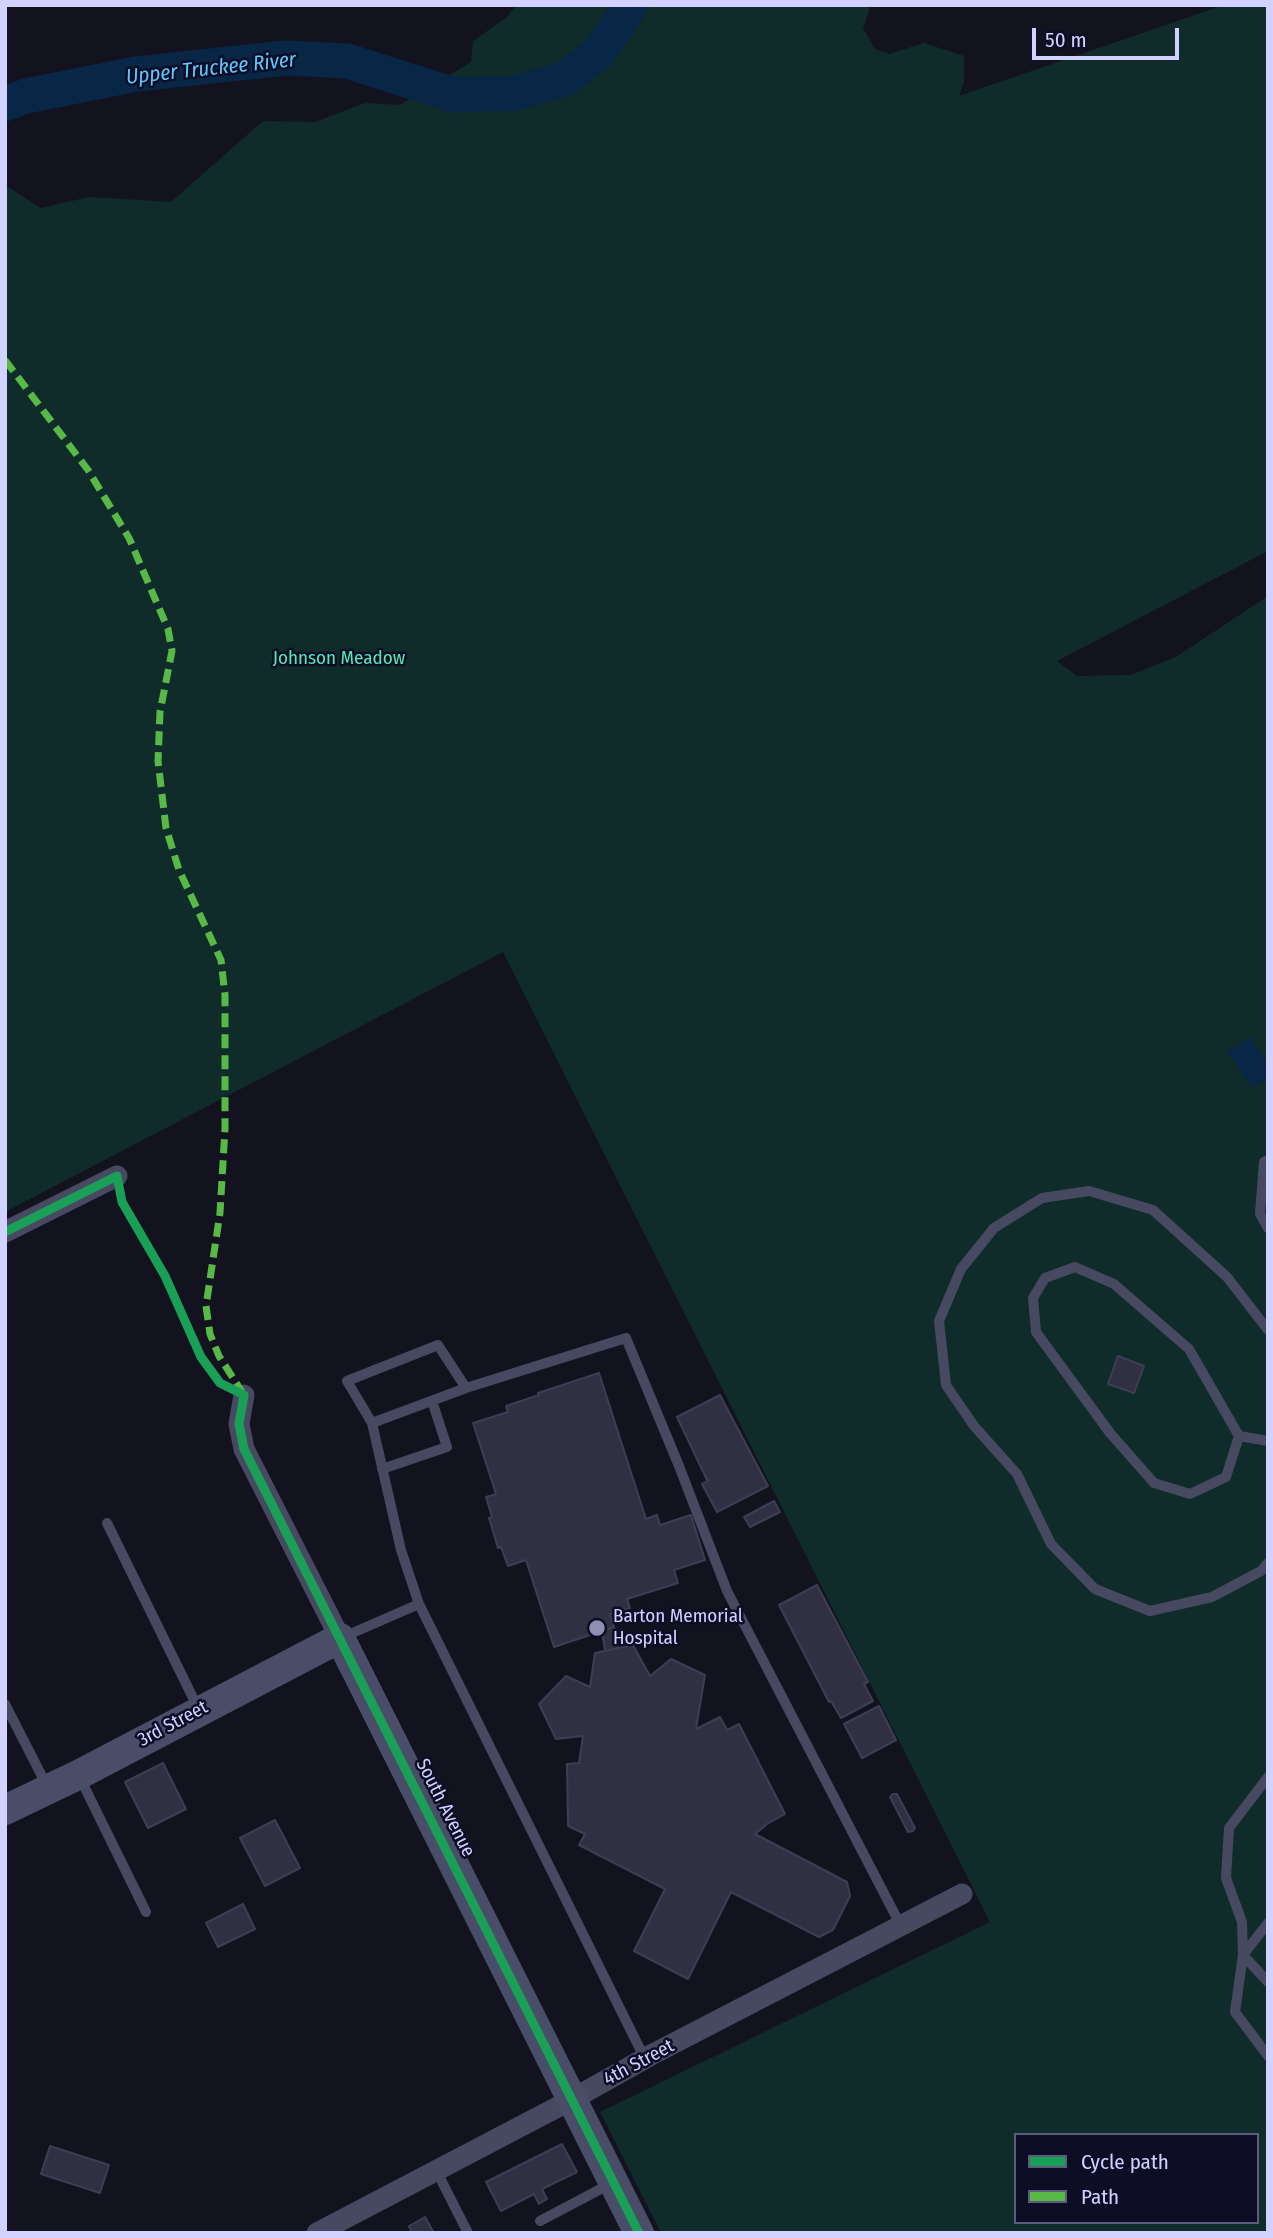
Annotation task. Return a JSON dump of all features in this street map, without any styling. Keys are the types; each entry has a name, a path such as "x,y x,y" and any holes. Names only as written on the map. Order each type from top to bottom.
{"street":[{"path":"5,1232 117,1176"},
{"name":"South Avenue","path":"244,1395 239,1424 244,1449 639,2233"},
{"name":"3rd Street","path":"5,1810 48,1787 78,1775 341,1638"},
{"name":"4th Street","path":"317,2233 962,1894"}],"lane":[{"path":"1268,1160 1264,1162 1260,1214 1268,1228"},
{"path":"1268,1330 1227,1277 1153,1210 1089,1191 1042,1199 994,1228 961,1269 939,1321 946,1385 974,1426 1017,1474 1051,1544 1095,1589 1150,1611 1212,1597 1261,1571 1268,1563"},
{"path":"1075,1267 1114,1284 1189,1349 1239,1436 1226,1477 1190,1494 1154,1483 1110,1433 1036,1332 1033,1298 1045,1278 1075,1267"},
{"path":"372,1423 466,1388 626,1338 727,1591 901,1926"},
{"path":"466,1388 438,1345 347,1381 372,1423 401,1550 419,1604 645,2059"},
{"path":"382,1469 447,1447 432,1401"},
{"path":"1239,1436 1268,1441"},
{"path":"107,1522 199,1710"},
{"path":"341,1638 419,1604"},
{"path":"5,1704 48,1787"},
{"path":"78,1775 146,1912"},
{"path":"1268,1777 1229,1828 1226,1878 1242,1922 1243,1955 1235,2012 1268,2056"},
{"path":"1243,1955 1268,1923"},
{"path":"1243,1955 1268,1982"},
{"path":"436,2170 468,2233"},
{"path":"540,2221 613,2183"}],"green space":[{"name":"Johnson Meadow","path":"516,5 871,5 863,28 875,49 889,54 924,43 964,56 964,82 959,96 1224,5 1268,5 1268,551 1057,661 1077,676 1131,675 1176,657 1268,596 1268,2233 661,2233 600,2112 990,1922 503,952 5,1212 5,185 41,208 89,197 171,202 263,121 315,122 365,103 400,105 471,62 473,41 507,17"}],"water":[{"path":"1250,1037 1268,1064 1268,1077 1252,1088 1228,1052"}],"building":[{"path":"1118,1356 1144,1366 1134,1393 1108,1384"},
{"path":"599,1373 646,1519 657,1515 660,1525 691,1515 705,1560 674,1570 678,1583 627,1599 630,1608 610,1614 614,1627 554,1647 526,1560 508,1566 501,1547 498,1548 486,1497 496,1494 473,1423 508,1412 506,1406 539,1395 538,1393"},
{"path":"720,1395 768,1486 717,1512 702,1484 709,1480 677,1417"},
{"path":"774,1501 780,1512 750,1527 744,1517"},
{"path":"817,1585 868,1682 864,1684 873,1701 841,1718 831,1701 829,1702 779,1605"},
{"path":"614,1627 618,1648 605,1651 602,1631"},
{"path":"633,1645 650,1676 671,1659 705,1675 696,1729 720,1717 727,1730 739,1724 785,1814 755,1834 847,1882 850,1896 833,1930 819,1937 731,1892 688,1979 634,1951 665,1889 579,1845 585,1834 568,1826 567,1764 579,1763 583,1736 556,1739 539,1704 566,1676 590,1687 595,1653"},
{"path":"879,1706 896,1740 862,1758 844,1724"},
{"path":"163,1763 186,1809 148,1828 125,1782"},
{"path":"897,1794 915,1828 913,1831 908,1832 890,1797"},
{"path":"275,1820 300,1868 265,1886 240,1838"},
{"path":"243,1904 255,1929 218,1947 206,1923"},
{"path":"562,2144 577,2172 542,2189 547,2199 539,2204 534,2194 501,2211 486,2182"},
{"path":"50,2146 109,2165 100,2193 41,2174"},
{"path":"425,2217 434,2233 412,2233 409,2226"}],"waterway":[{"name":"Upper Truckee River","path":"5,104 26,96 136,74 286,58 347,61 454,95 515,93 565,79 599,52 631,5"}],"marked path":[{"path":"5,360 88,470 129,538 168,629 172,651 160,712 158,761 166,828 179,870 221,960 225,995 225,1129 220,1213 206,1306 210,1334 219,1356 242,1392"}],"cycle path":[{"path":"5,1232 117,1176 122,1202 165,1276 201,1357 220,1383 244,1395 239,1424 244,1449 639,2233"}],"place":[{"name":"Barton Memorial Hospital","path":"597,1628"}]}
